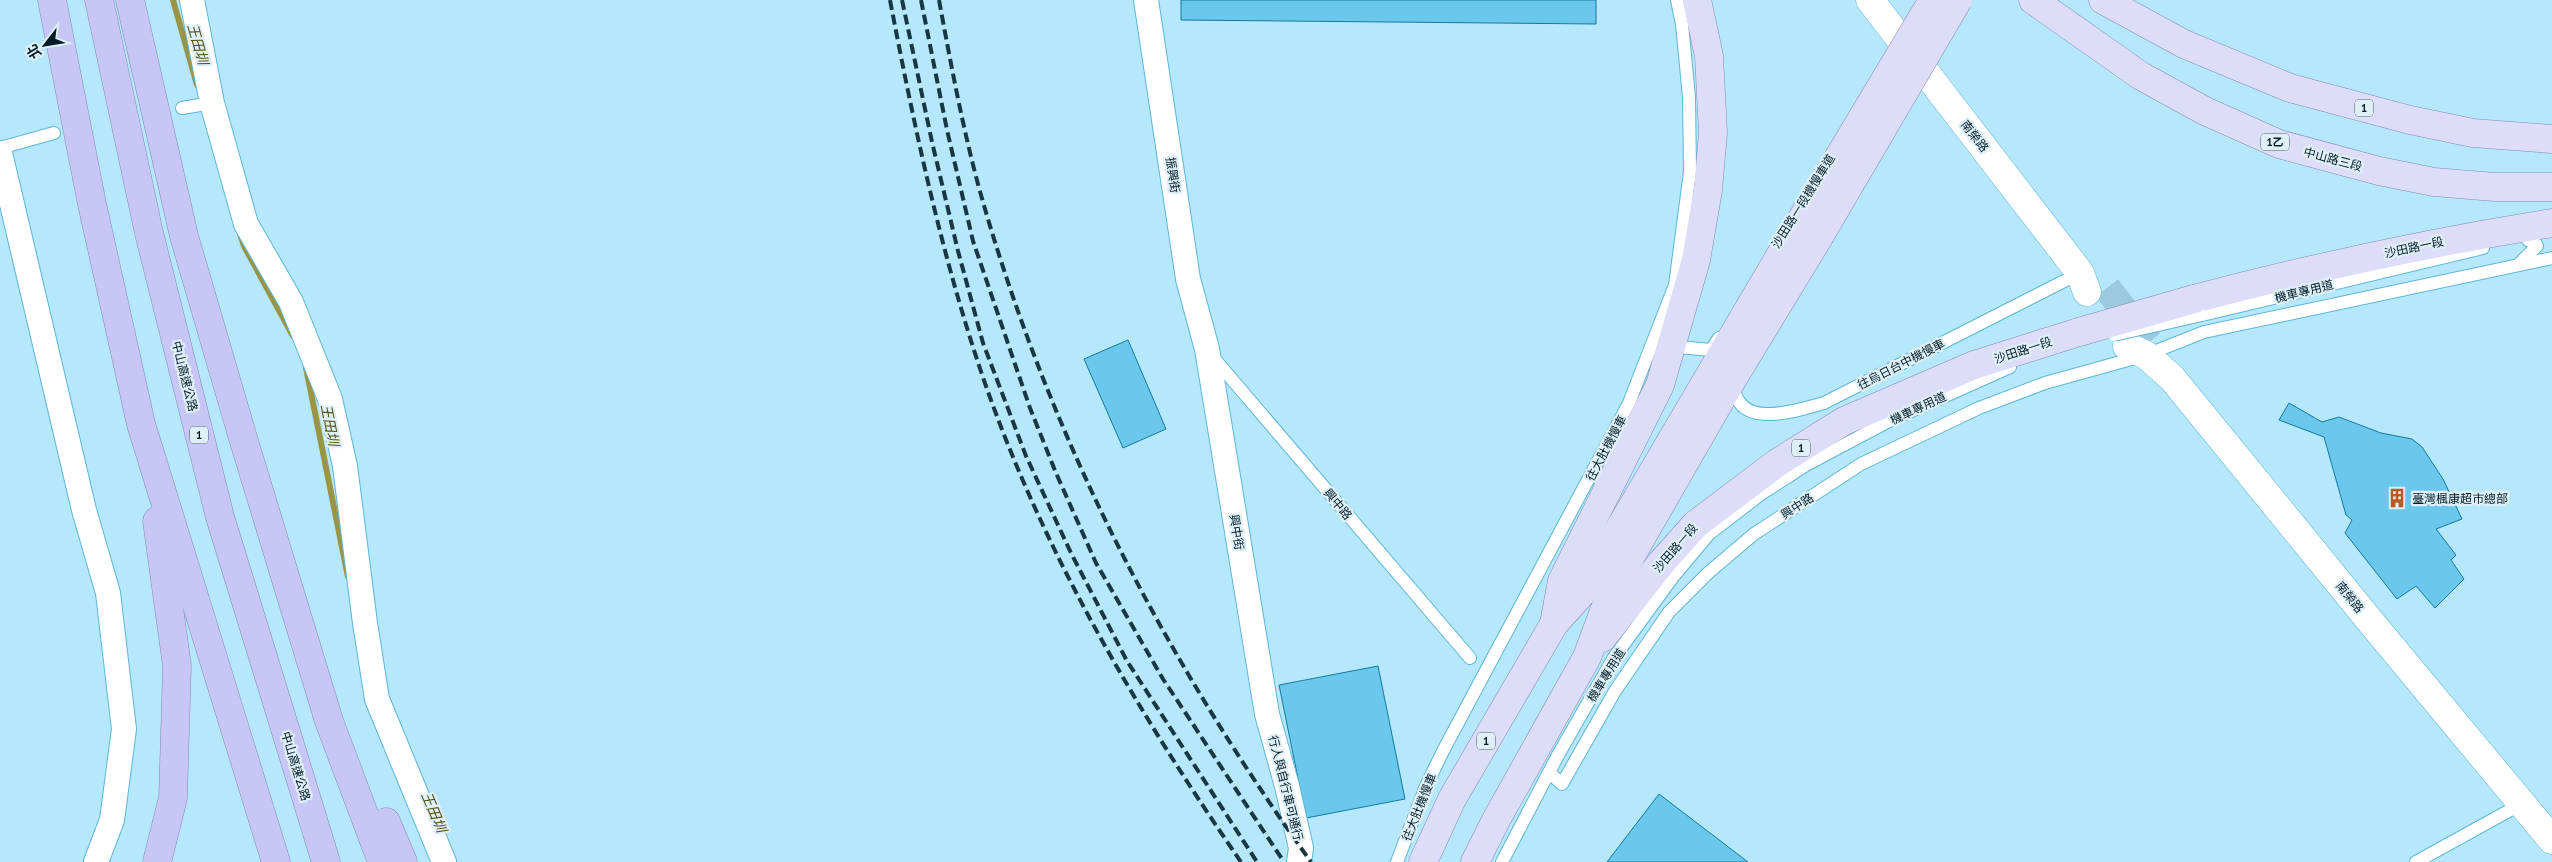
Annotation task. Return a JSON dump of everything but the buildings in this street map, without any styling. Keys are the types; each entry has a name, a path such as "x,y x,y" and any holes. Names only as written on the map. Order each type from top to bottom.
{"highway":[{"path":"52,0 92,204 141,424 155,505 177,666 173,798 157,862"},
{"name":"中山高速公路","path":"99,0 149,233 220,516 326,862"},
{"path":"130,0 184,236 276,550 329,721 382,862"},
{"path":"141,424 276,862"},
{"path":"276,550 319,648 402,862"}],"main road":[{"path":"1554,624 1562,581 1660,385 1661,346 1696,260 1708,190 1711,152 1709,56 1697,0"},
{"name":"沙田路一段","path":"1423,862 1452,799 1554,624 1581,594 1800,232 1933,0"},
{"name":"沙田路一段","path":"1476,862 1496,820 1587,657 1614,587 1732,380 1800,232 1958,0"},
{"name":"中山路三段","path":"2033,0 2141,76 2205,111 2279,144 2379,171 2434,182 2495,187 2552,187"},
{"name":"1","path":"2103,0 2184,44 2290,88 2473,133 2552,140"},
{"name":"沙田路一段","path":"1587,657 1662,562 1696,524 1776,463 1844,421 1974,365 2198,307 2283,276 2457,238 2548,230"}],"street":[{"path":"192,0 212,103 246,224 291,302 330,399 345,466 364,623 377,699 444,862"},
{"name":"振興街","path":"1146,0 1188,279 1207,349"},
{"name":"南榮路","path":"1870,0 2091,284"},
{"path":"0,153 84,510 108,593 124,729 112,820 96,862"},
{"name":"南榮路","path":"2140,348 2172,378 2370,622 2552,840"},
{"name":"興中街","path":"1207,349 1267,714"},
{"name":"行人與自行車可通行","path":"1267,714 1301,848 1299,862"}],"lane":[{"name":"往大肚機慢車","path":"1397,862 1426,786 1439,759 1661,346 1675,285 1690,172 1689,97 1682,24 1677,0"},
{"name":"沙田路一段機慢車道","path":"1661,346 1711,350 1800,232 1924,0"},
{"path":"2141,6 2184,44"},
{"path":"182,108 212,103"},
{"path":"0,148 54,133"},
{"path":"2516,266 2537,246 2536,244 2523,241 2548,230"},
{"name":"機車專用道","path":"2198,307 2498,246"},
{"path":"2140,348 2204,332 2552,258"},
{"name":"往烏日台中機慢車","path":"1732,380 1736,398 1746,410 1756,414 1789,413 1824,403 2091,284"},
{"name":"機車專用道","path":"1502,862 1557,758 1613,659 1673,577 1709,534 1761,494 1806,465 1889,421 2030,358 2087,336"},
{"name":"興中路","path":"1553,776 1562,784 1615,691 1669,612 1708,573 1754,534 1861,464 1979,408 2140,348"},
{"name":"興中路","path":"1207,349 1470,658"},
{"path":"2416,862 2523,803"}],"waterway":[{"name":"王田圳","path":"173,0 197,85"},
{"name":"王田圳","path":"240,234 244,246 293,336"},
{"name":"王田圳","path":"306,368 348,577"}],"tunnel":[{"path":"2107,288 2149,342"}],"railway":[{"path":"890,0 920,147 944,245 971,341 1011,452 1038,514 1098,634 1167,750 1241,862"},
{"path":"902,0 932,142 958,251 983,343 1026,456 1071,553 1127,661 1257,862"},
{"path":"921,0 947,130 973,241 1030,408 1056,473 1096,563 1163,679 1284,862"},
{"path":"939,0 965,131 985,209 1013,297 1045,383 1081,467 1120,549 1163,630 1258,786 1311,862"}],"place":[{"name":"臺灣楓康超市總部","path":"2397,498"}]}
